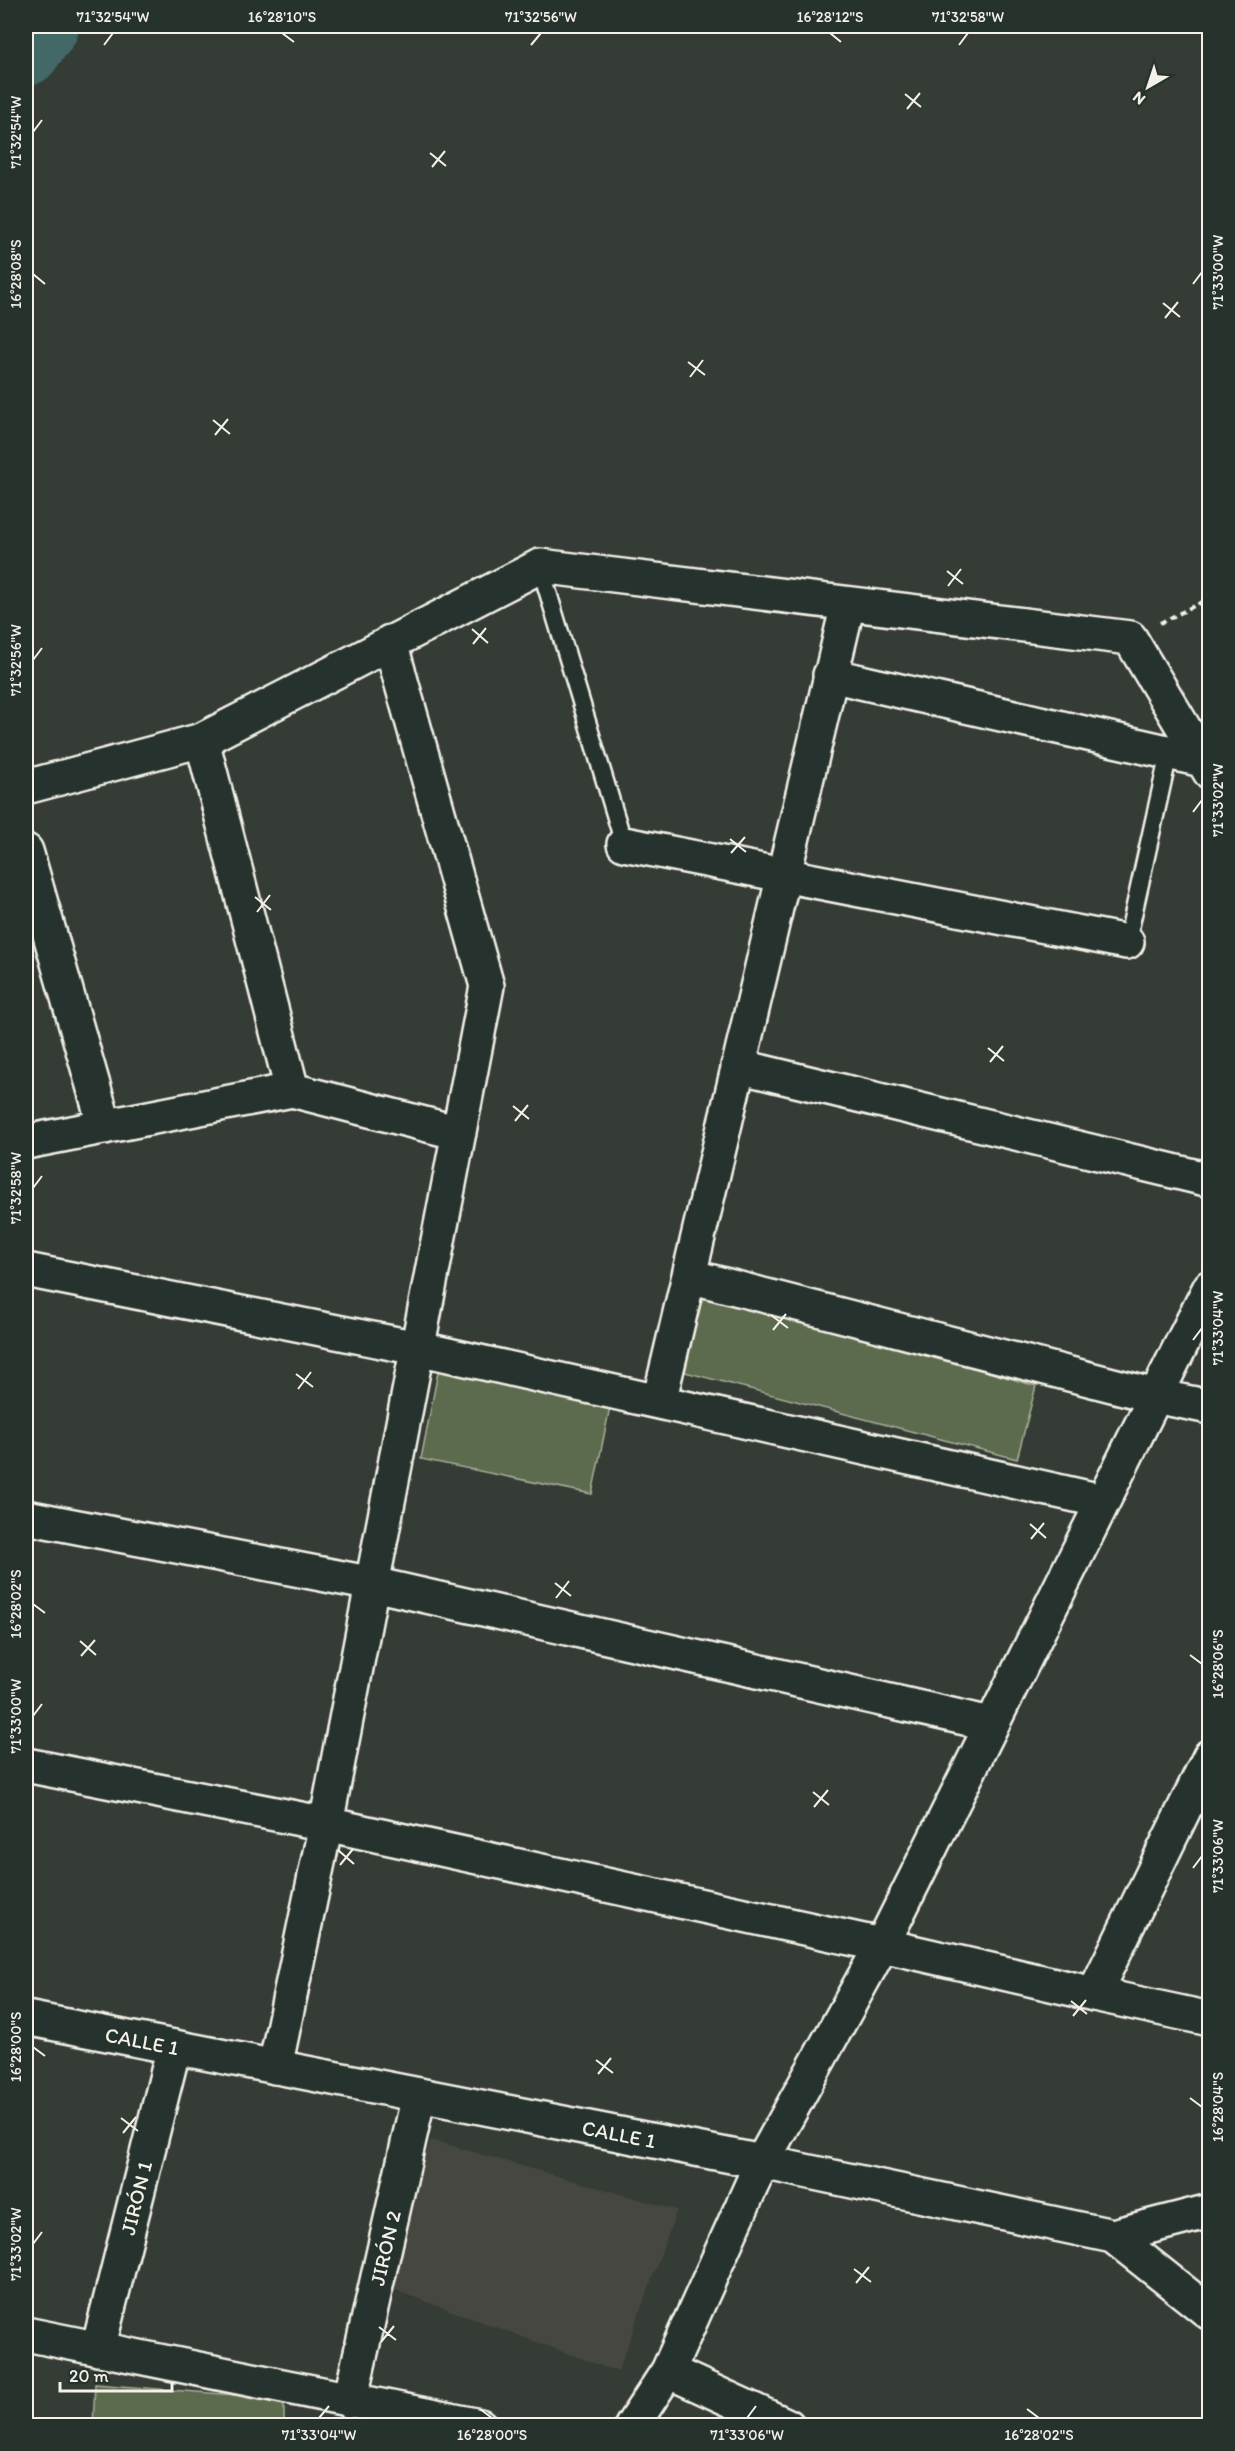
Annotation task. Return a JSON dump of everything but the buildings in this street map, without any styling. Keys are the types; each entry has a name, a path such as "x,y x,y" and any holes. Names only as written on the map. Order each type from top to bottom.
{"street":[{"path":"26,787 202,740 540,566 1130,638 1206,766"},
{"path":"659,1402 848,603"},
{"path":"275,2067 326,1824 487,986 390,642"},
{"path":"830,675 1168,753 1206,766"},
{"path":"202,740 292,1089"},
{"path":"624,844 1127,942"},
{"path":"26,851 105,1127"},
{"path":"738,1066 1209,1180"},
{"path":"26,1142 292,1089 459,1133"},
{"path":"26,1270 417,1348 1102,1502"},
{"path":"689,1276 1155,1396 1209,1407"},
{"path":"632,2426 668,2371 762,2162 882,1945 1209,1287"},
{"path":"26,1517 373,1584 991,1724"},
{"path":"1094,1994 1209,1756"},
{"path":"26,1765 326,1824 1209,2019"},
{"name":"CALLE 1","path":"26,2018 762,2162 1113,2236 1209,2211"},
{"name":"JIRÓN 1","path":"98,2349 174,2047"},
{"name":"JIRÓN 2","path":"350,2401 419,2095"},
{"path":"1113,2236 1209,2313"},
{"path":"26,2334 480,2426"},
{"path":"668,2371 788,2426"}],"lane":[{"path":"540,566 624,844"},
{"path":"1127,942 1168,753"}],"path":[{"path":"1130,638 1209,598"}],"shaded area":[{"path":"431,2140 677,2210 618,2372 381,2285"}],"green space":[{"path":"701,1288 1036,1386 1017,1459 685,1372"},
{"path":"440,1362 612,1397 592,1494 421,1459"},
{"path":"95,2384 284,2399 284,2425 93,2426"}],"waterway":[{"path":"26,52 45,26"}]}
